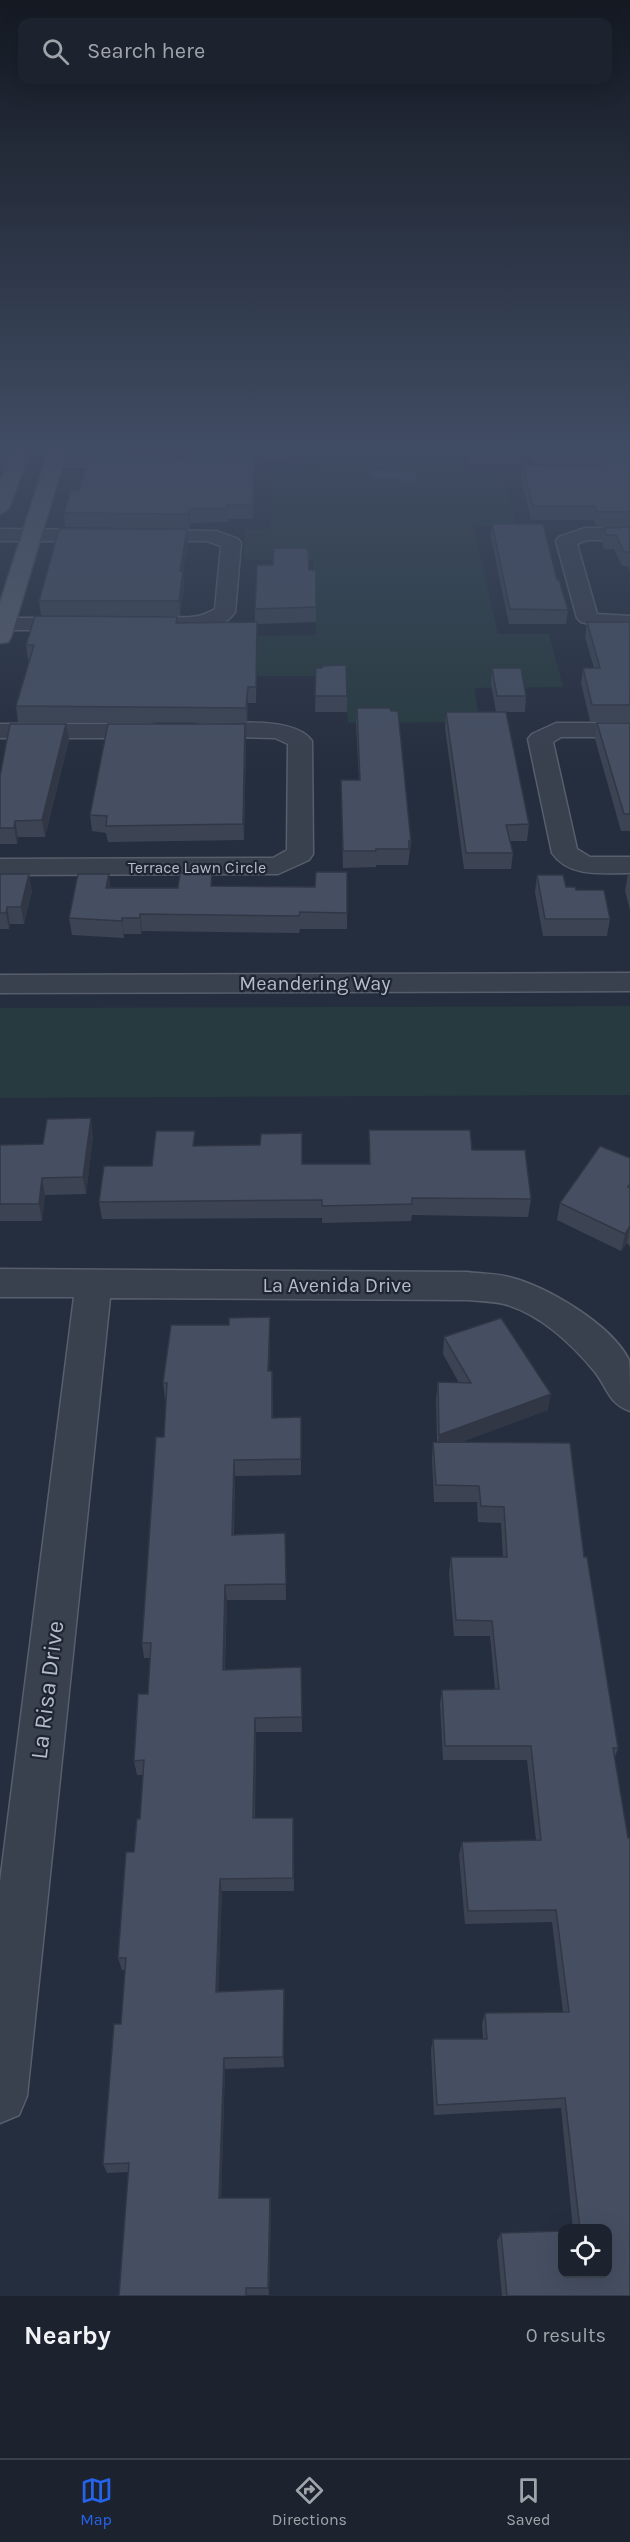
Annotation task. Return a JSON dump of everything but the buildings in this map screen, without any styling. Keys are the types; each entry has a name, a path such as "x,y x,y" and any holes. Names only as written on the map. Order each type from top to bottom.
{"main road":[{"path":"2,630 25,557"}],"street":[{"path":"147,624 204,624 225,612 230,557"},
{"path":"571,557 588,618 608,622 630,622"},
{"path":"2,630 102,624"},
{"path":"630,730 556,730 540,739 565,853 585,865 630,865"},
{"name":"Terrace Lawn Circle","path":"0,731 279,731 300,741 300,854 278,866 0,867"},
{"name":"Meandering Way","path":"0,984 630,982"},
{"name":"La Avenida Drive","path":"0,1283 466,1286 512,1292 549,1310 588,1338 624,1382 630,1395"},
{"name":"La Risa Drive","path":"0,2096 94,1283"}],"green space":[{"path":"244,557 480,557 498,634 549,634 563,687 474,688 480,722 348,723 345,676 257,676 258,636 316,635 313,560 244,560"},
{"path":"630,1006 630,1095 0,1098 0,1008"}]}
